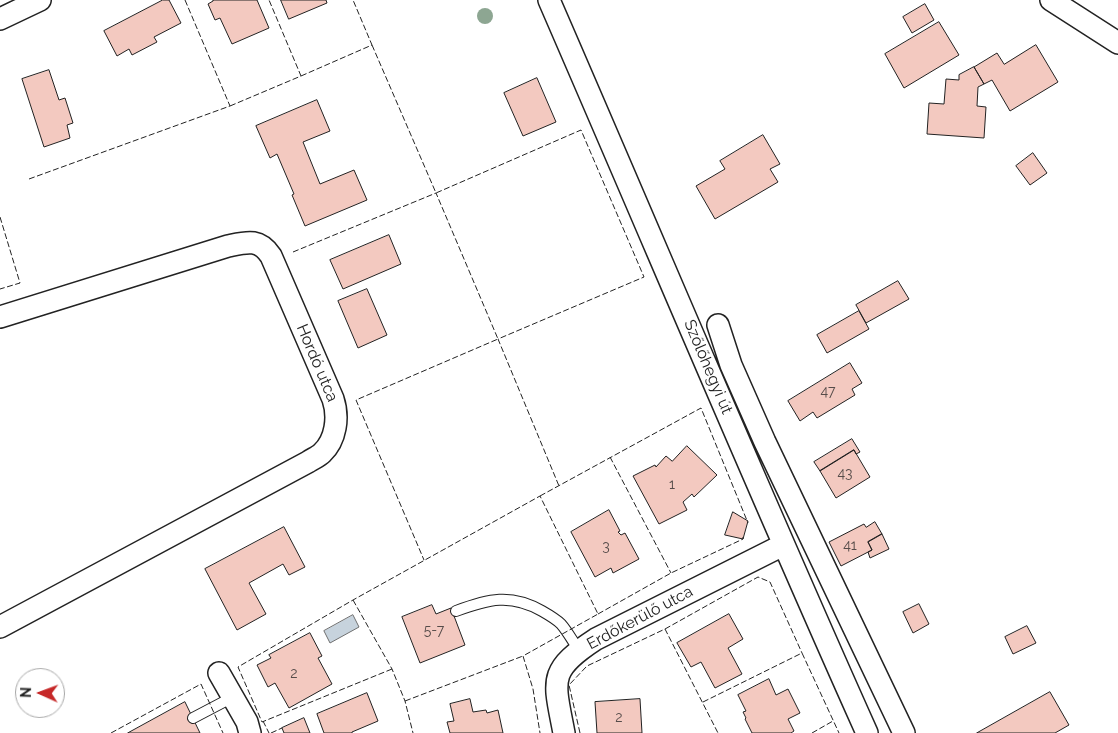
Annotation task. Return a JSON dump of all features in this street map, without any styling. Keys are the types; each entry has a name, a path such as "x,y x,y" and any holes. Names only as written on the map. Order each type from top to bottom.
{"street":[{"path":"0,19 40,0"},
{"name":"Szőlőhegyi út","path":"549,0 783,544 867,733"},
{"path":"1051,0 1118,43"},
{"name":"Hordó utca","path":"0,317 228,246 242,243 259,244 264,246 271,256 333,400 336,415 336,425 329,445 322,453 308,462 0,627"},
{"name":"Szőlőhegyi út","path":"718,325 730,365 904,733"},
{"name":"Erdőkerülő utca","path":"564,733 556,689 557,679 565,663 579,650 596,639 783,544"},
{"path":"219,673 247,722 250,733"}],"lane":[{"path":"456,610 475,603 496,599 520,601 534,606 554,618 567,632 579,650"},
{"path":"193,718 234,697"}],"shaded area":[{"path":"353,615 359,627 330,643 324,631"}],"building":[{"path":"163,0 169,0 181,23 154,37 157,42 132,55 129,49 117,56 104,31"},
{"path":"213,0 257,0 269,28 232,44 220,18 215,20 208,4"},
{"path":"281,0 326,0 327,3 289,19"},
{"path":"925,4 934,20 912,33 903,17"},
{"path":"939,22 959,55 904,88 885,54"},
{"path":"1036,45 1058,82 1010,111 992,80 984,84 974,67 997,53 1004,64"},
{"path":"974,67 984,84 978,87 977,106 986,107 984,138 927,134 929,103 944,104 946,79 959,80 959,75"},
{"path":"49,70 59,100 65,98 73,123 67,125 70,138 44,147 22,79"},
{"path":"537,78 556,122 523,136 504,93"},
{"path":"317,100 330,131 303,142 320,184 354,170 367,200 305,226 277,154 270,158 256,126"},
{"path":"763,135 780,164 770,169 778,182 715,219 696,186 725,169 720,161"},
{"path":"1033,153 1047,173 1030,185 1016,166"},
{"path":"389,235 401,264 343,289 330,260"},
{"path":"898,281 909,299 866,323 856,305"},
{"path":"367,289 387,335 358,348 338,301"},
{"path":"859,311 869,329 827,353 817,335"},
{"path":"850,363 862,383 852,389 855,395 817,418 813,412 800,421 788,401"},
{"path":"852,439 860,452 856,454 854,450 820,471 814,462"},
{"path":"687,446 717,475 694,497 692,494 683,502 687,510 659,524 633,476 655,465 656,467 666,456 672,461"},
{"path":"854,450 870,477 836,498 820,471"},
{"path":"609,510 620,531 618,532 621,535 625,533 639,559 613,573 611,568 595,577 571,532"},
{"path":"733,512 748,521 743,539 725,535"},
{"path":"875,522 882,534 868,542 872,550 841,566 829,542 864,524 866,527"},
{"path":"284,527 305,567 289,575 283,564 249,583 266,614 237,630 205,569"},
{"path":"882,534 889,549 870,558 868,552 872,550 868,542"},
{"path":"919,604 929,624 913,633 903,612"},
{"path":"432,605 436,614 451,608 465,645 420,663 402,617"},
{"path":"729,614 743,639 728,648 742,674 715,688 701,662 691,667 677,643"},
{"path":"1027,626 1036,643 1013,654 1005,637"},
{"path":"310,633 322,656 318,658 332,684 289,708 275,683 268,687 257,665 271,658 269,655"},
{"path":"769,679 776,695 788,689 800,713 788,719 794,731 791,733 752,733 745,719 743,712 746,711 738,695"},
{"path":"1050,692 1069,725 1055,733 977,733"},
{"path":"367,693 378,721 352,733 324,733 317,714"},
{"path":"470,699 473,712 486,710 487,713 498,710 503,733 450,733 447,722 454,721 450,704"},
{"path":"640,699 642,733 597,733 595,702"},
{"path":"185,702 200,733 128,733"},
{"path":"304,718 310,733 284,733 282,728"}],"fence":[{"path":"29,179 230,106 185,0"},
{"path":"230,106 301,76 269,0"},
{"path":"301,76 372,45 353,0"},
{"path":"372,45 436,193 581,130 644,277 498,339 559,486"},
{"path":"293,252 436,193 498,339 356,400 424,560"},
{"path":"0,217 20,283 0,289"},
{"path":"540,496 701,408 748,523"},
{"path":"610,457 671,573"},
{"path":"392,669 262,722 238,667 353,600 540,496 598,614 523,656 533,689 540,733"},
{"path":"598,614 671,573 743,539 743,537"},
{"path":"665,629 758,577 770,582 802,653"},
{"path":"353,600 392,669 405,701 413,733"},
{"path":"580,733 569,685 587,666 665,629 718,733"},
{"path":"703,702 802,653 839,733"},
{"path":"405,701 523,656"},
{"path":"111,733 201,684 223,733"},
{"path":"263,721 269,733"},
{"path":"812,733 833,721"},
{"path":"271,733 282,728"}]}
